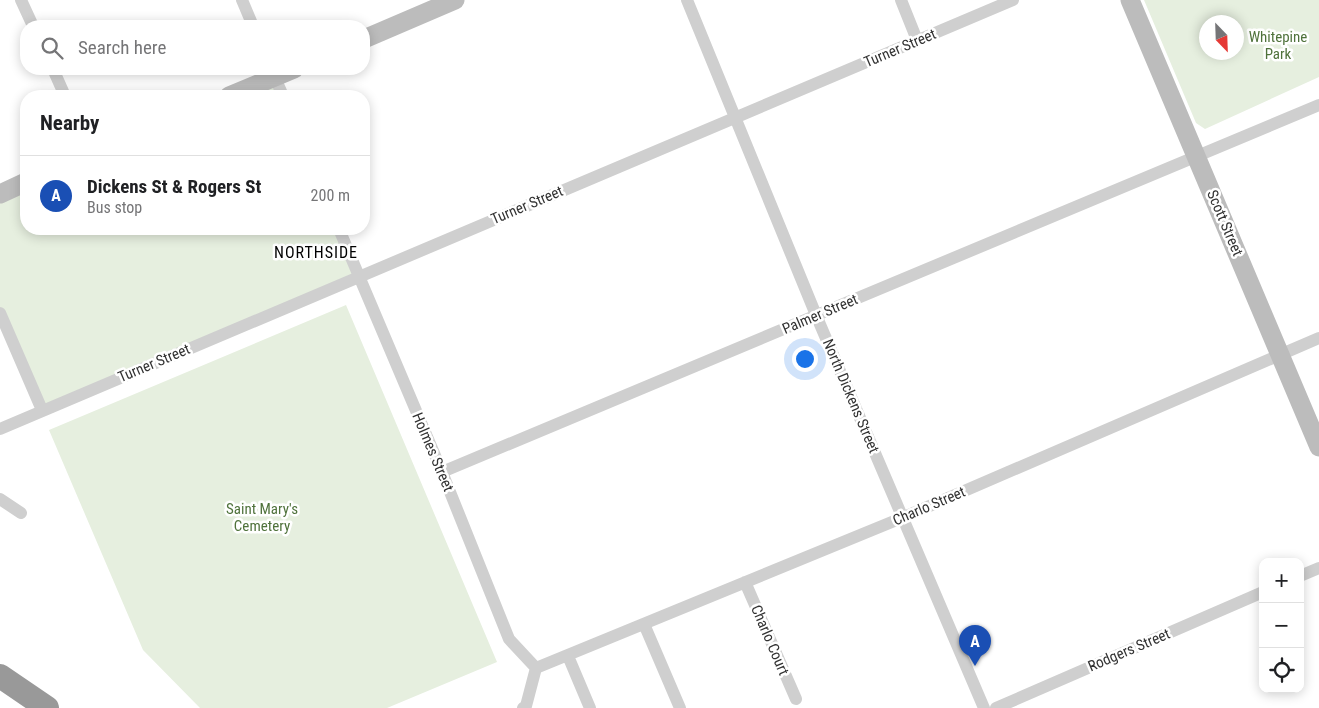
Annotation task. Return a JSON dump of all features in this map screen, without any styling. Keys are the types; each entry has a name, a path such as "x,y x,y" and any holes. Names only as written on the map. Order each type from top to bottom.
{"highway":[{"path":"0,676 46,708"},
{"path":"0,694 21,708"}],"street":[{"path":"21,0 30,20"},
{"path":"242,0 250,20"},
{"path":"370,36 455,0"},
{"name":"North Dickens Street","path":"686,0 816,315 904,516 984,708"},
{"path":"900,0 917,40"},
{"name":"Turner Street","path":"0,429 1012,0"},
{"name":"Scott Street","path":"1130,0 1319,447"},
{"path":"56,75 62,90"},
{"path":"240,90 269,75"},
{"path":"274,75 280,90"},
{"name":"Palmer Street","path":"442,472 1319,105"},
{"path":"0,194 20,185"},
{"name":"Holmes Street","path":"342,235 442,472 509,640 536,668"},
{"path":"0,313 42,410"},
{"name":"Charlo Street","path":"536,668 904,516 1319,338"},
{"path":"0,499 21,513"},
{"path":"1304,574 1319,568"},
{"name":"Charlo Court","path":"745,582 796,699"},
{"name":"Rodgers Street","path":"996,708 1259,594"},
{"path":"644,624 680,708"},
{"path":"568,656 590,708"},
{"path":"523,708 526,706 536,668"}],"green space":[{"name":"Whitepine Park","path":"1144,0 1319,0 1319,77 1205,129 1196,123"},
{"path":"274,77 280,90 243,90"},
{"path":"20,185 20,235 342,235 359,277 42,410 0,313 0,194"},
{"name":"Saint Mary's Cemetery","path":"346,305 497,662 387,708 200,708 143,650 49,430"}],"place":[{"name":"Dickens St & Rogers St","path":"975,666"}],"district":[{"name":"NORTHSIDE","path":"316,252"}]}
